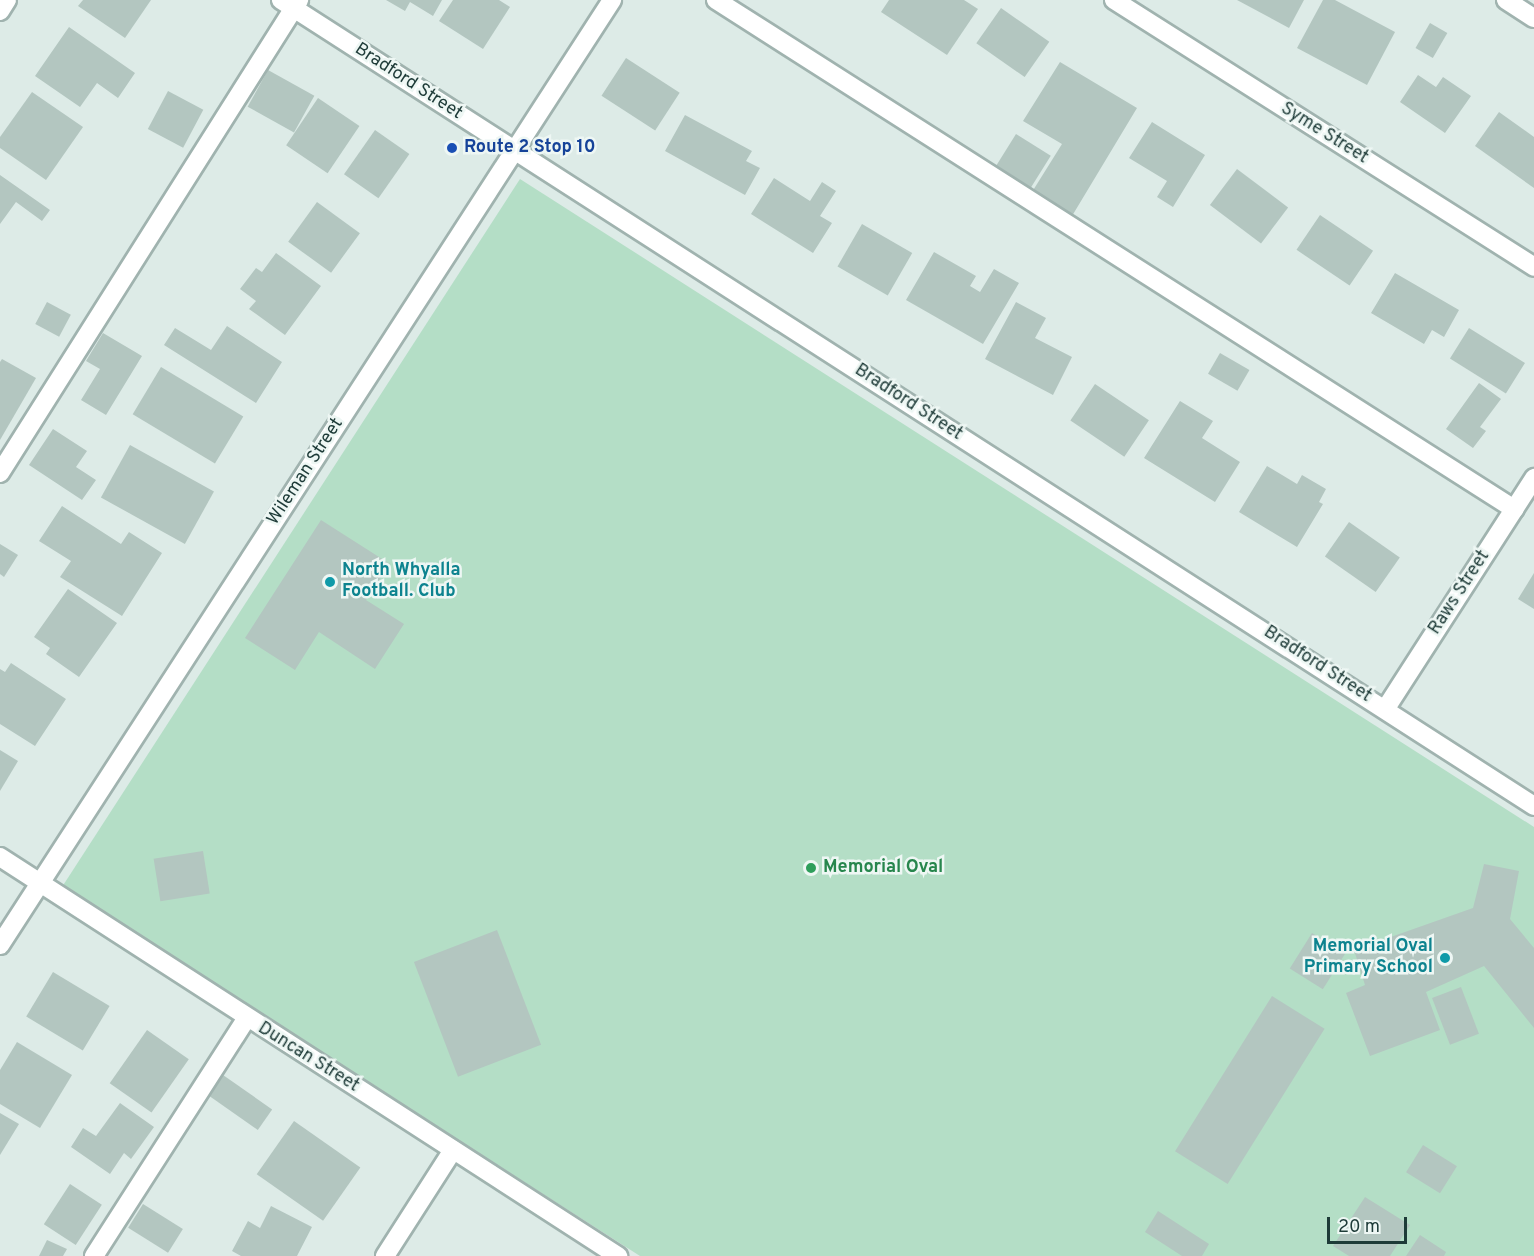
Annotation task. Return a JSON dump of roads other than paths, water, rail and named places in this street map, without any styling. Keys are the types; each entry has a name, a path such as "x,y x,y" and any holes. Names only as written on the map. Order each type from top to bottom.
{"street":[{"path":"0,11 7,0"},
{"name":"Wileman Street","path":"0,945 612,0"},
{"path":"716,0 1514,509"},
{"name":"Syme Street","path":"1114,0 1534,267"},
{"path":"1506,0 1534,18"},
{"path":"0,473 291,3"},
{"name":"Bradford Street","path":"291,3 514,151 1386,708 1534,806"},
{"name":"Raws Street","path":"1386,708 1534,478"},
{"name":"Duncan Street","path":"0,857 246,1019 618,1256"},
{"path":"94,1256 246,1019"},
{"path":"385,1256 453,1150"}],"place":[{"name":"Route 2 Stop 10","path":"452,148"},
{"name":"North Whyalla Football. Club","path":"330,582"},
{"name":"Memorial Oval","path":"811,868"},
{"name":"Memorial Oval Primary School","path":"1445,958"}]}
